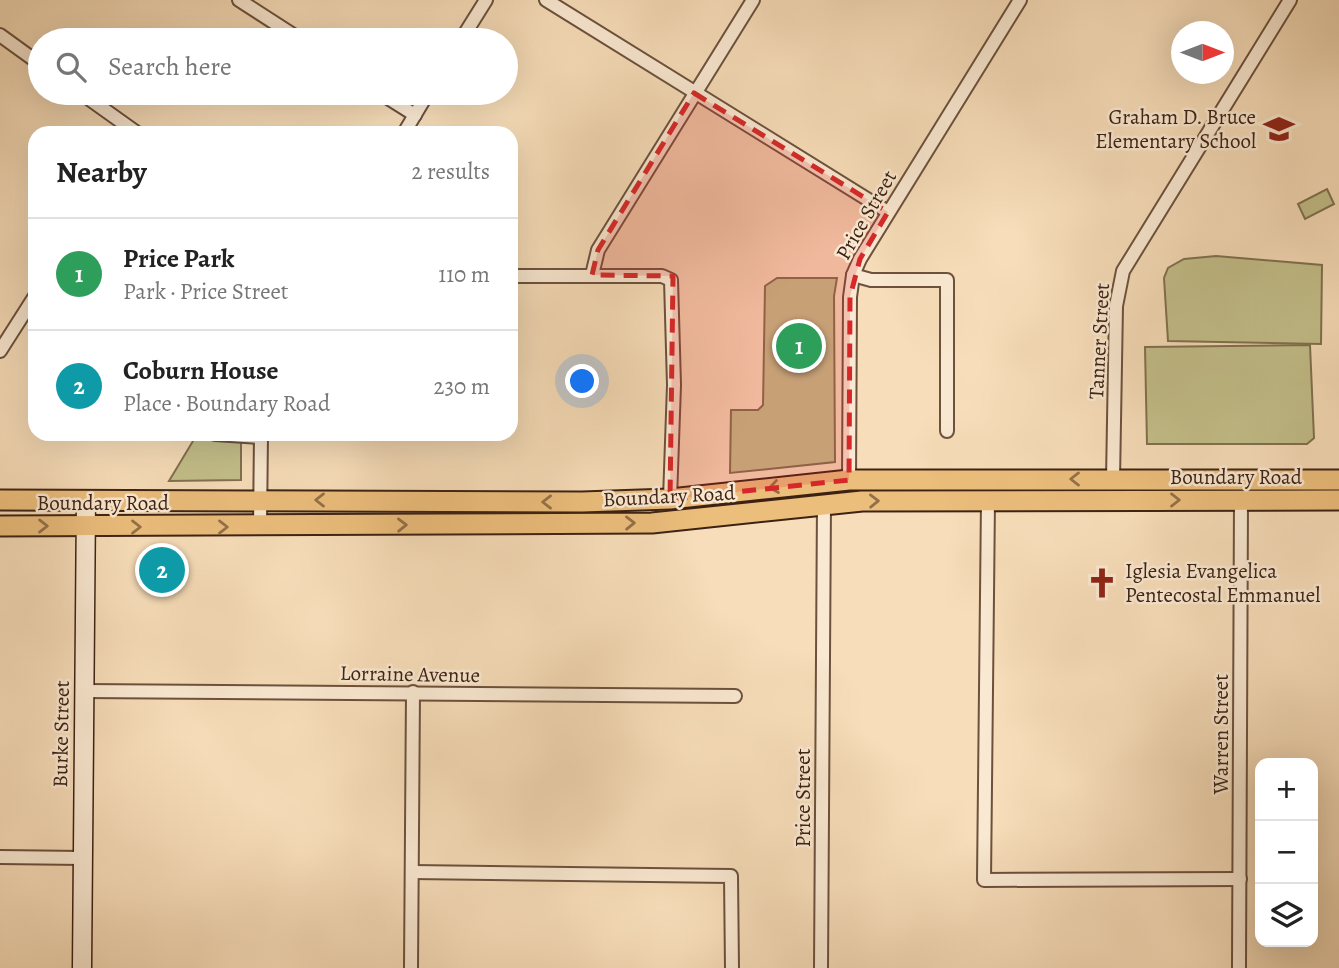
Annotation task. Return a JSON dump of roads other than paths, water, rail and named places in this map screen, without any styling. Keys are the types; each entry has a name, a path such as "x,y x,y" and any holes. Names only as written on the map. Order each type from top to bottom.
{"main road":[{"name":"Boundary Road","path":"0,500 582,502 670,499 849,480 1339,480"},
{"path":"781,507 810,495 839,490 849,480"},
{"name":"Boundary Road","path":"0,526 260,527 652,523 750,515 781,507 824,503 1339,500"}],"street":[{"path":"239,0 282,28"},
{"path":"468,28 486,0"},
{"path":"546,0 888,212"},
{"path":"592,275 598,250 753,0"},
{"name":"Price Street","path":"849,480 850,297 853,275 888,212 1020,0"},
{"name":"Tanner Street","path":"1113,479 1116,306 1123,271 1290,0"},
{"path":"0,35 28,55"},
{"path":"98,105 127,126"},
{"path":"399,105 415,115"},
{"path":"408,126 421,105"},
{"path":"518,276 662,275 671,280 674,287 670,499"},
{"path":"853,275 872,280 947,280 947,431"},
{"path":"0,351 28,307"},
{"path":"260,527 261,441"},
{"name":"Burke Street","path":"82,968 86,500"},
{"path":"988,500 984,880 1240,879"},
{"name":"Warren Street","path":"1239,968 1241,500"},
{"name":"Price Street","path":"821,968 824,503"},
{"name":"Lorraine Avenue","path":"84,691 413,692 660,698 735,696"},
{"path":"411,968 413,692"},
{"path":"0,857 82,858"},
{"path":"412,872 731,876 732,968"}],"place":[{"name":"Graham D. Bruce Elementary School","path":"1279,129"},
{"name":"Price Park","path":"799,346"},
{"name":"Coburn House","path":"162,570"},
{"name":"Iglesia Evangelica Pentecostal Emmanuel","path":"1102,583"}]}
